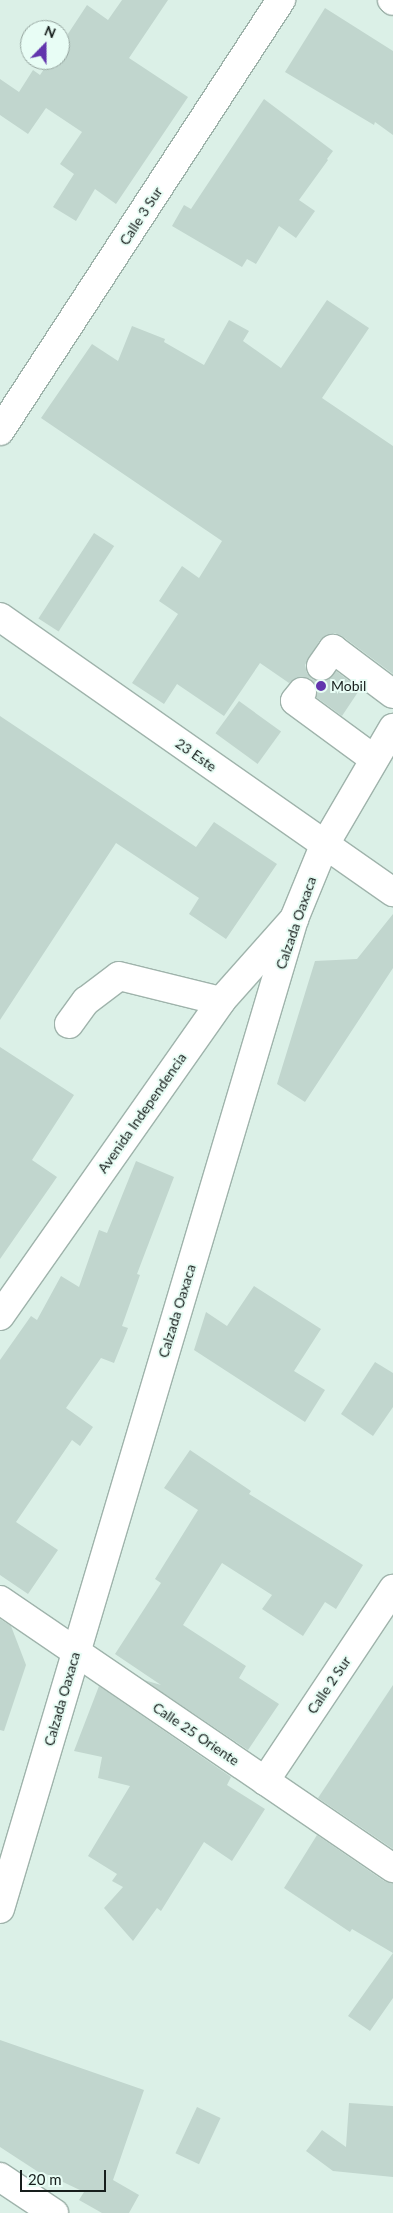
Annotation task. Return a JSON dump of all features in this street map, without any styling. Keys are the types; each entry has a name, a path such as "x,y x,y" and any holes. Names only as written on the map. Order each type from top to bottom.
{"street":[{"name":"Calle 3 Sur","path":"0,431 281,0"},
{"name":"23 Este","path":"0,618 324,846 393,892"},
{"path":"321,666 333,649 393,694"},
{"path":"302,692 296,701 374,759"},
{"name":"Calzada Oaxaca","path":"0,1909 294,919 324,846 393,728"},
{"name":"Avenida Independencia","path":"0,1316 221,1001 294,919"},
{"path":"69,1024 86,1001 119,976 221,1001"},
{"name":"Calle 2 Sur","path":"266,1782 393,1589"},
{"name":"Calle 25 Oriente","path":"0,1600 393,1868"},
{"path":"0,2177 54,2213"}],"building":[{"path":"122,0 168,0 129,58 188,97 116,204 95,189 76,221 53,207 74,174 60,164 82,132 46,108 28,134 0,115 0,79 19,92 33,70 40,75 43,70 70,70 70,31 87,5 108,20"},
{"path":"325,8 393,51 393,135 375,122 374,125 285,72"},
{"path":"264,99 333,151 299,200 315,211 296,238 279,226 256,264 247,259 242,267 172,226 184,205 191,209"},
{"path":"327,300 369,328 322,398 393,446 393,674 342,636 334,633 326,635 320,640 305,665 307,673 312,679 319,681 327,680 336,671 360,689 342,716 316,697 317,687 311,679 297,677 289,683 260,663 224,716 177,684 164,704 132,683 178,614 159,601 182,566 199,578 222,541 41,418 92,344 118,361 132,326 165,339 164,342 204,365 229,320 249,331 243,341 281,368"},
{"path":"94,533 114,546 59,632 38,619"},
{"path":"239,701 281,732 258,764 215,733"},
{"path":"0,716 196,847 214,822 277,864 226,939 189,914 199,898 116,843 0,1020"},
{"path":"393,914 393,968 305,1102 277,1084 315,961 357,959"},
{"path":"0,1047 74,1095 32,1160 57,1177 0,1259"},
{"path":"136,1161 174,1177 137,1274 140,1275 122,1326 128,1328 114,1363 101,1358 66,1408 93,1427 80,1446 72,1440 16,1522 58,1550 28,1594 0,1575 0,1360 31,1316 37,1320 61,1276 79,1287 99,1230 107,1233"},
{"path":"254,1286 321,1329 294,1371 325,1390 305,1422 194,1350 206,1312 227,1326"},
{"path":"375,1362 393,1373 393,1407 373,1436 341,1414"},
{"path":"190,1450 251,1491 249,1494 363,1565 336,1609 325,1602 303,1636 262,1609 272,1595 222,1563 183,1625 246,1666 239,1678 279,1704 248,1750 144,1680 161,1685 115,1654 161,1583 155,1579 198,1510 164,1488"},
{"path":"0,1619 11,1626 26,1665 4,1731 0,1730"},
{"path":"393,1685 393,1849 318,1798"},
{"path":"99,1686 231,1777 227,1785 265,1809 232,1861 204,1842 161,1911 157,1908 133,1941 104,1908 123,1887 112,1881 117,1874 88,1856 130,1786 98,1778 102,1757 74,1751"},
{"path":"317,1835 384,1881 393,1883 393,1953 352,1929 350,1932 284,1888"},
{"path":"393,1953 393,1998 370,2031 348,2016"},
{"path":"0,2040 144,2090 113,2180 139,2195 129,2213 102,2213 79,2200 84,2192 44,2173 43,2175 0,2147"},
{"path":"349,2103 393,2106 393,2177 333,2171 306,2151 322,2130 346,2147"},
{"path":"197,2107 221,2118 199,2164 175,2153"}],"place":[{"name":"Mobil","path":"321,686"}]}
